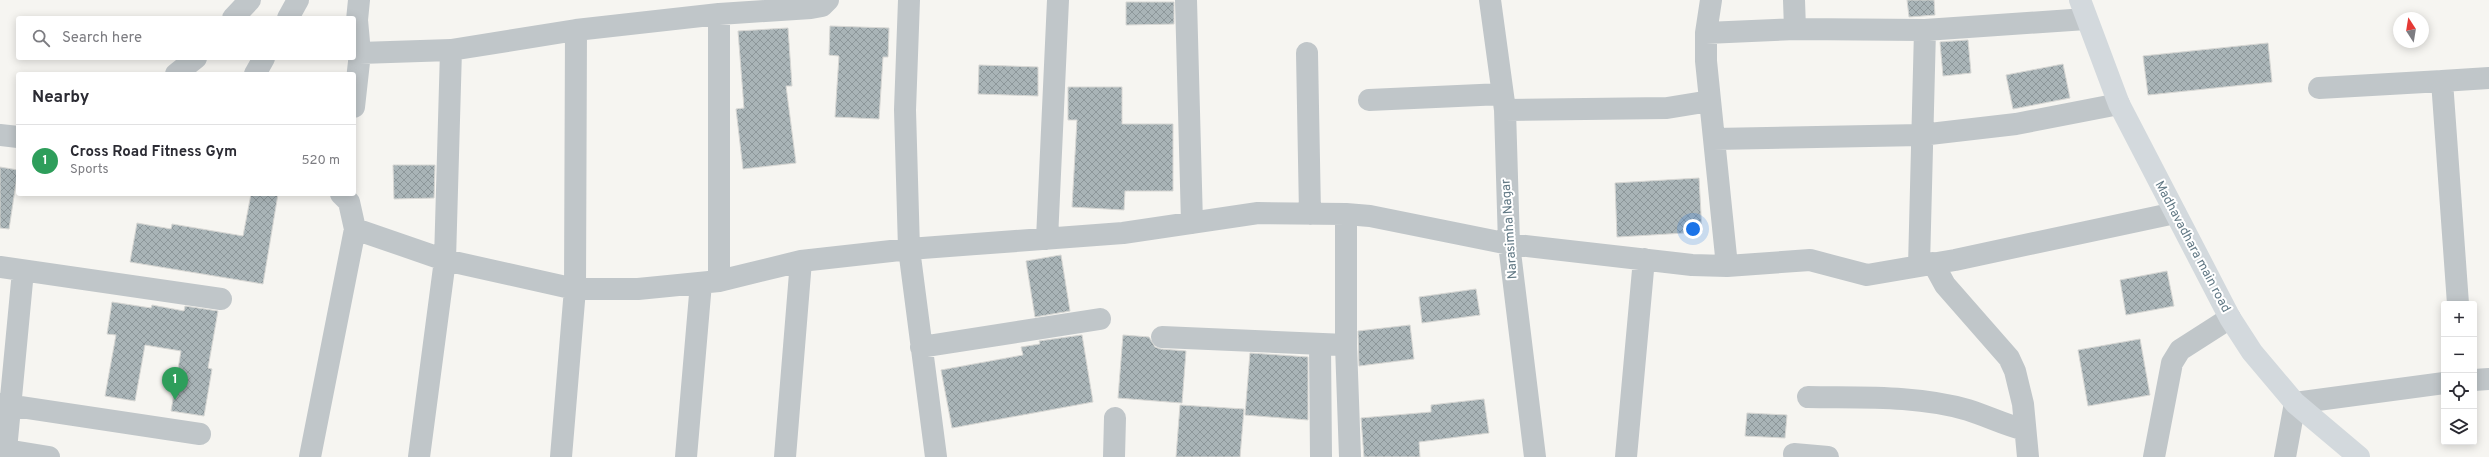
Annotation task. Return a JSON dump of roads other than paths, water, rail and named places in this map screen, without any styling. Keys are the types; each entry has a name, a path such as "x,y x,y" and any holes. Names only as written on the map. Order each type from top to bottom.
{"main road":[{"name":"Madhavadhara main road","path":"2082,9 2119,104 2230,318 2252,352 2295,404 2359,457"}],"street":[{"path":"235,16 250,0"},
{"path":"289,16 298,0"},
{"path":"356,89 360,53 357,20 359,0"},
{"path":"360,53 451,50 576,30 718,14 811,8 822,6 828,0"},
{"path":"909,0 906,110 909,249 920,347 936,457"},
{"path":"1047,239 1058,0"},
{"path":"1186,0 1192,223"},
{"name":"Narasimha Nagar","path":"1490,0 1504,102 1509,244 1535,457"},
{"path":"1711,0 1706,33 1710,101 1727,266"},
{"path":"1794,0 1795,29"},
{"path":"1706,33 1795,29 1925,30 2082,9"},
{"path":"686,457 710,282 718,14"},
{"path":"560,457 575,289 576,30"},
{"path":"1925,30 1921,135 1926,265 2008,358 2015,371 2023,404 2028,457"},
{"path":"419,457 445,260 451,50"},
{"path":"1307,53 1310,214"},
{"path":"178,72 194,60"},
{"path":"256,72 263,60"},
{"path":"2319,88 2489,78"},
{"path":"2442,81 2458,301"},
{"path":"1369,100 1504,102 1658,108 1710,101"},
{"path":"1714,139 1921,135 2016,124 2119,104"},
{"path":"0,135 16,137"},
{"path":"310,457 355,229 349,202 343,196"},
{"path":"355,229 445,260 575,289 638,289 710,282 801,261 909,249 1123,233 1258,213 1346,214 1370,216 1509,244 1644,259 1727,266 1810,260 1867,275 1926,265 2175,213"},
{"path":"1346,214 1346,345 1350,457"},
{"path":"1626,457 1644,259"},
{"path":"786,457 801,261"},
{"path":"0,267 221,299"},
{"path":"23,271 5,405 3,449 48,457"},
{"path":"2154,457 2172,363 2180,350 2230,318"},
{"path":"920,347 1100,319"},
{"path":"1162,337 1346,345"},
{"path":"1320,344 1321,457"},
{"path":"2477,380 2489,379"},
{"path":"2285,457 2295,404 2441,383"},
{"path":"1808,397 1878,398 1925,403 1968,410 2025,430"},
{"path":"5,405 200,434"},
{"path":"1114,457 1115,418"},
{"path":"1794,454 1828,457"}],"place":[{"name":"Cross Road Fitness Gym","path":"175,400"}]}
